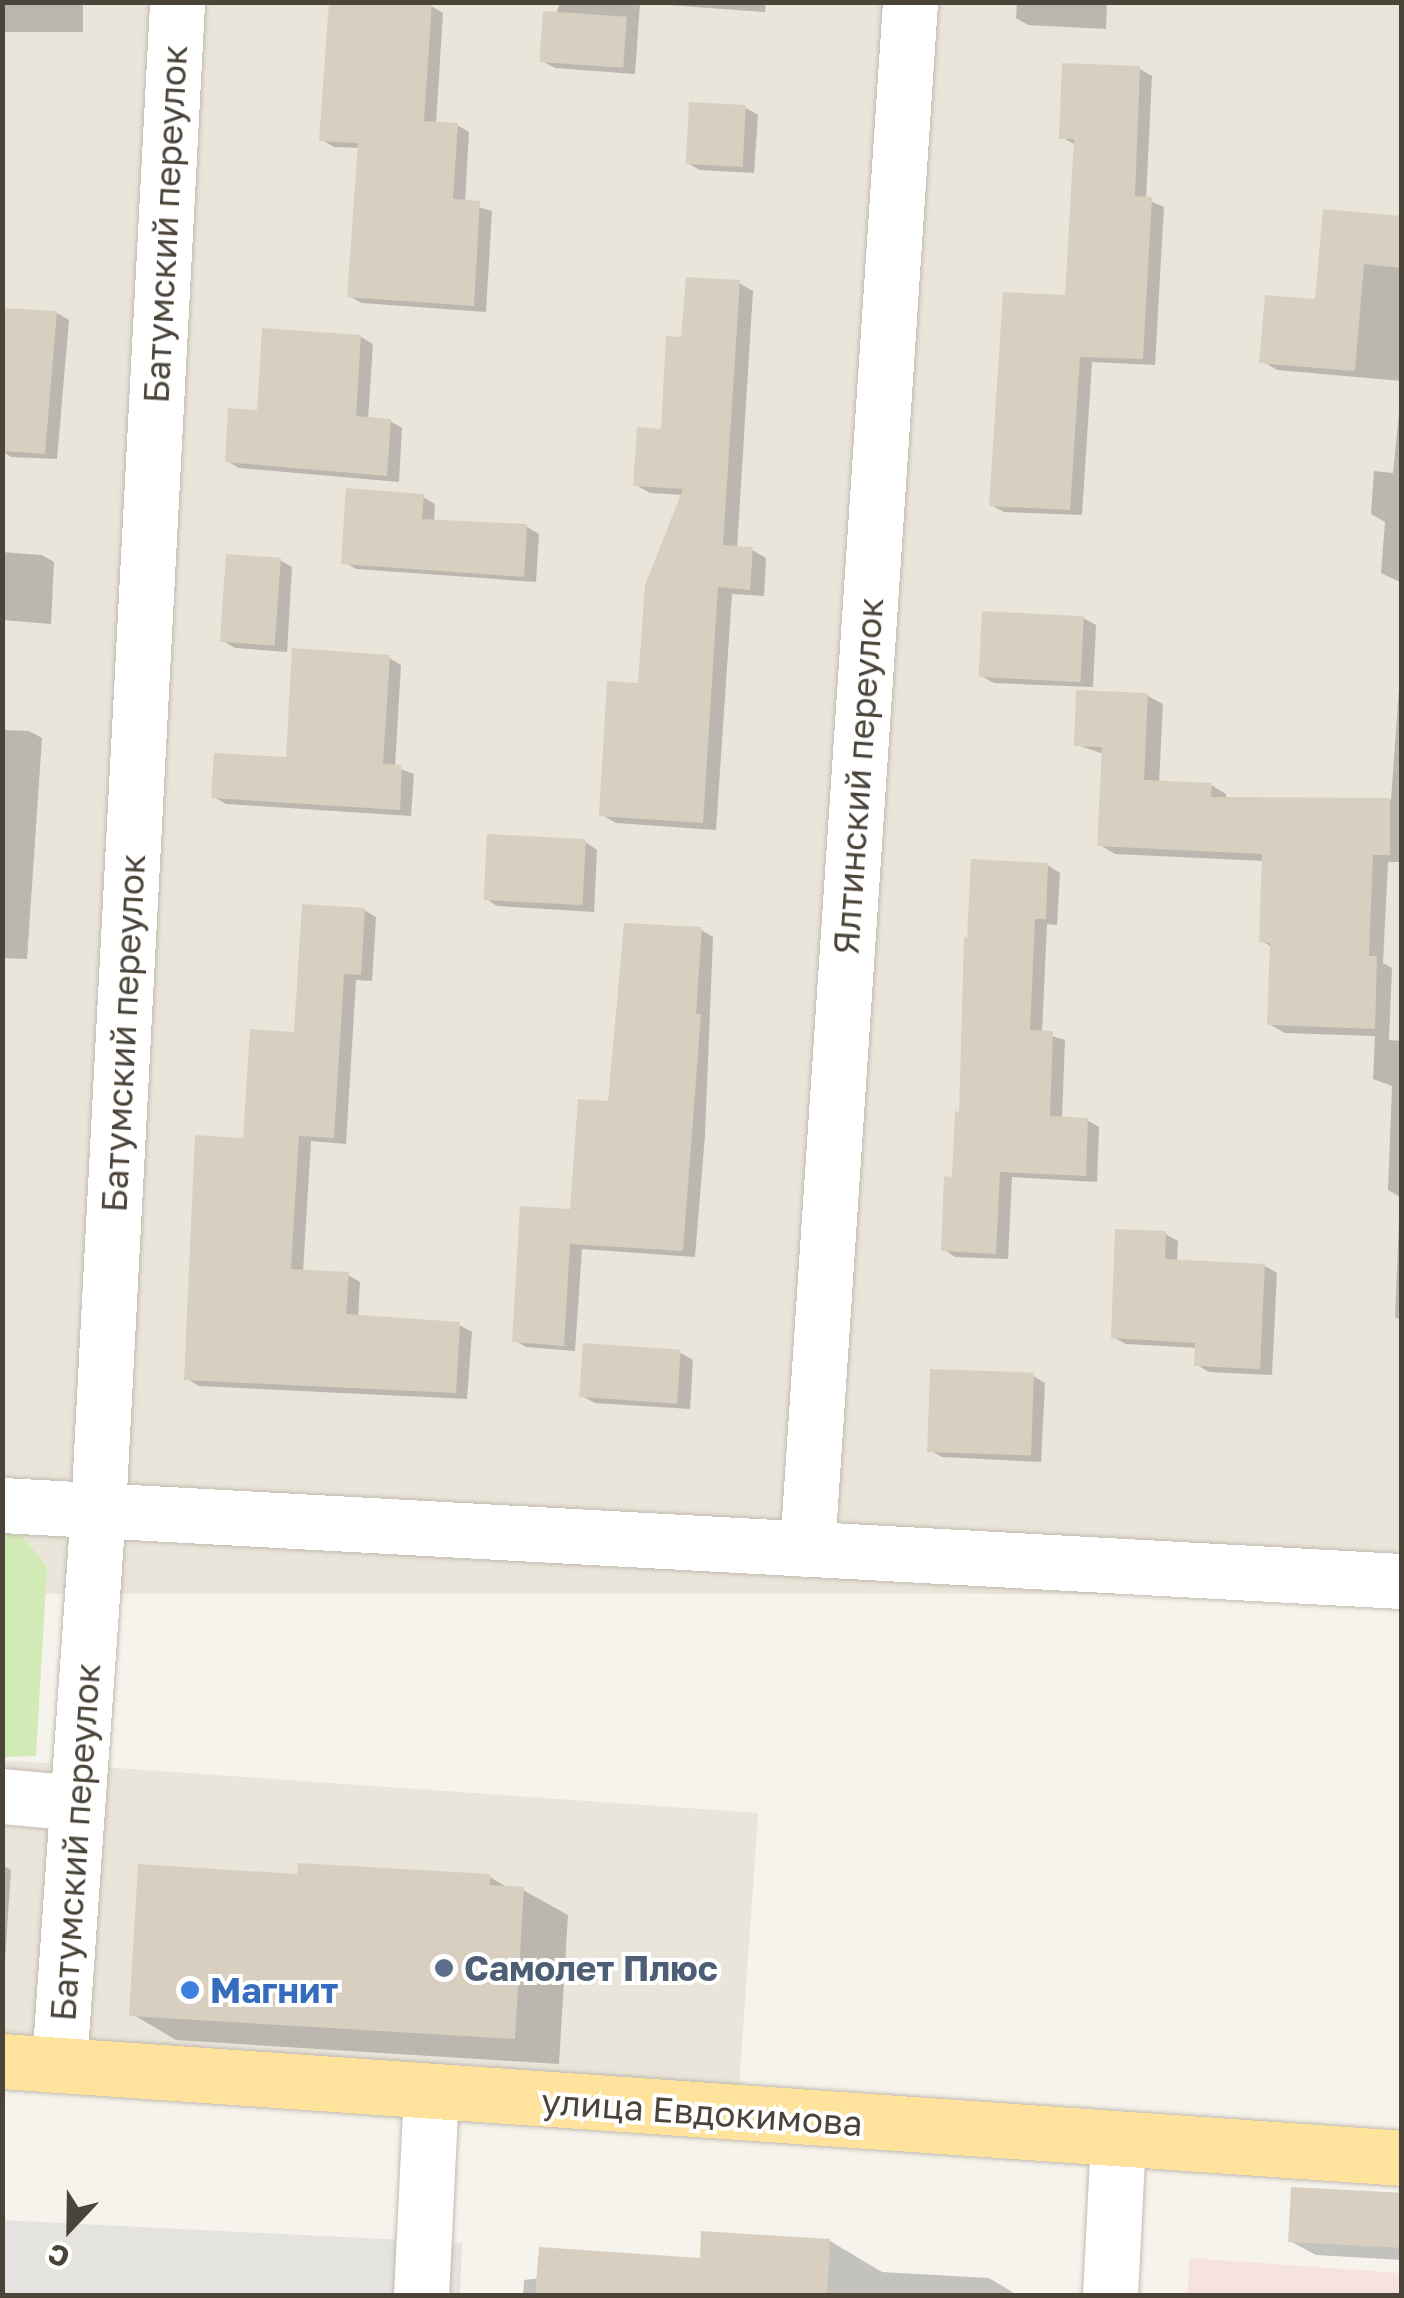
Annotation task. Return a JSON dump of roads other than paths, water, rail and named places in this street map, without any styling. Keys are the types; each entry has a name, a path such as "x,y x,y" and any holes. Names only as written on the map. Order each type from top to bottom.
{"main road":[{"name":"улица Евдокимова","path":"2,2061 432,2094 1402,2158"}],"street":[{"name":"Батумский переулок","path":"59,2064 98,1510 177,2"},
{"name":"Ялтинский переулок","path":"806,1549 910,2"},
{"path":"2,1506 1402,1581"},
{"path":"2,1796 77,1803"},
{"path":"421,2296 432,2094"},
{"path":"1110,2296 1118,2140"}],"place":[{"name":"Самолет Плюс","path":"444,1968"},
{"name":"Магнит","path":"190,1990"}]}
